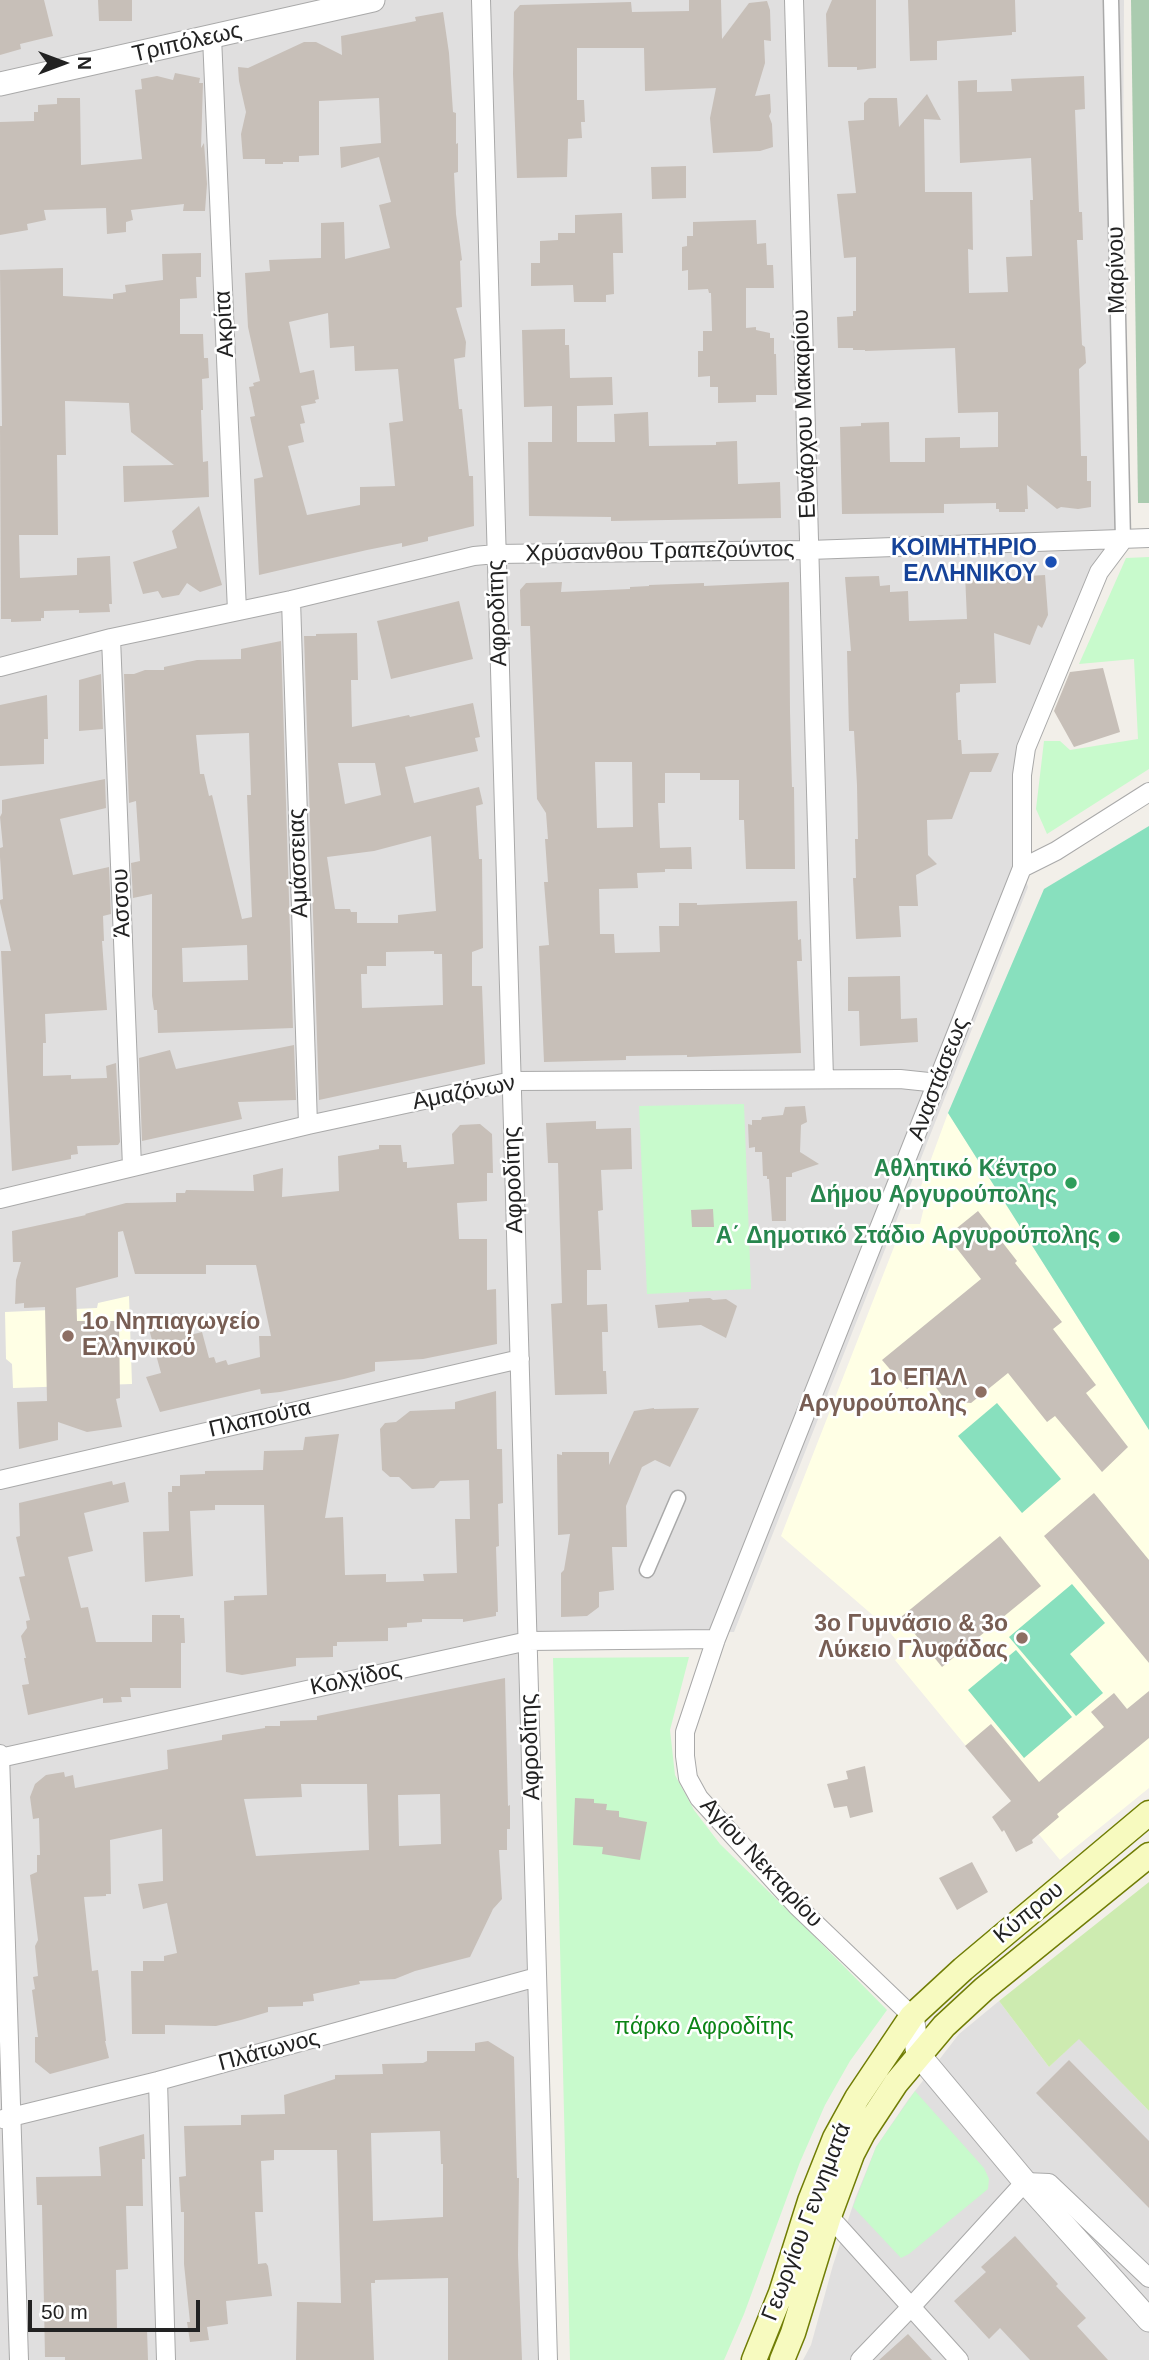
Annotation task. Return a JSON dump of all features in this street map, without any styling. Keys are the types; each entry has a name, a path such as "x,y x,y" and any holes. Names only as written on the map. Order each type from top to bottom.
{"main road":[{"name":"Κύπρου","path":"912,2016 963,1969 1149,1813"},
{"name":"Κύπρου","path":"918,2054 984,1989 1149,1855"},
{"name":"Γεωργίου Γεννηματά","path":"754,2360 835,2138 857,2098 912,2016"},
{"name":"Γεωργίου Γεννηματά","path":"782,2360 852,2154 863,2133 918,2054"}],"street":[{"name":"Τριπόλεως","path":"0,84 373,0"},
{"name":"Αφροδίτης","path":"481,0 548,2360"},
{"name":"Εθνάρχου Μακαρίου","path":"794,0 824,1079"},
{"name":"Μαρίνου","path":"1111,0 1123,540"},
{"name":"Ακρίτα","path":"212,37 237,611"},
{"path":"1123,540 1149,538"},
{"name":"Χρύσανθου Τραπεζούντος","path":"0,667 111,638 291,600 474,556 809,550 1123,540"},
{"name":"Αναστάσεως","path":"716,1639 1022,868 1022,775 1026,748 1099,572 1123,540"},
{"name":"Αμάσσειας","path":"291,600 308,1125"},
{"name":"Άσσου","path":"111,638 132,1167"},
{"path":"1022,868 1056,851 1149,792"},
{"name":"Αμαζόνων","path":"0,1199 308,1125 512,1081 900,1079 938,1083"},
{"name":"Πλαπούτα","path":"0,1480 520,1359"},
{"path":"647,1570 678,1498"},
{"name":"Κολχίδος","path":"0,1757 528,1641 716,1639"},
{"name":"Αγίου Νεκταρίου","path":"716,1639 685,1732 688,1778 699,1798 797,1906 912,2016"},
{"path":"0,1757 6,2119 19,2360"},
{"name":"Πλάτωνος","path":"6,2119 158,2081 537,1977"},
{"path":"912,2016 918,2054 1025,2182 1149,2320"},
{"path":"158,2081 166,2360"},
{"path":"1025,2182 1049,2183 1149,2278"},
{"path":"860,2360 1025,2182"},
{"path":"829,2216 959,2360"}],"shaded area":[{"path":"0,0 1124,0 1121,539 1026,748 1022,868 1028,887 734,1632 525,1632 538,2360 0,2360"},
{"path":"1131,0 1149,0 1149,503 1138,503"},
{"path":"948,1113 1149,1430 1149,1788 1060,1860 895,1660 906,1652 883,1624 781,1536 903,1224 920,1224 924,1207 920,1189"},
{"name":"1ο Νηπιαγωγείο Ελληνικού","path":"129,1296 132,1384 13,1388 12,1364 6,1359 5,1312 97,1308 98,1303"},
{"path":"999,2001 1049,2067 1079,2038 1149,2111 1149,2360 803,2360 811,2345 855,2199 876,2147 959,2034"}],"green space":[{"path":"1149,557 1149,769 1047,834 1036,809 1044,741 1060,741 1070,750 1138,739 1134,659 1079,664 1126,558"},
{"name":"Αθλητικό Κέντρο Δήμου Αργυρούπολης","path":"1149,826 1149,1430 948,1113 1044,889"},
{"path":"744,1104 751,1289 647,1294 639,1106"},
{"path":"997,1403 1061,1479 1022,1513 958,1436"},
{"path":"1072,1584 1105,1623 1070,1654 1103,1693 1076,1716 1009,1637"},
{"path":"1016,1650 1072,1717 1024,1758 968,1690"},
{"name":"πάρκο Αφροδίτης","path":"689,1657 670,1730 675,1775 694,1810 720,1844 887,2010 850,2061 825,2105 800,2162 744,2314 724,2360 570,2360 553,1658"},
{"path":"1149,1882 1149,2111 1079,2039 1049,2067 999,2001"},
{"path":"915,2091 984,2168 989,2179 988,2189 901,2258 853,2207 876,2147"}],"building":[{"path":"0,0 44,0 53,36 20,44 21,49 0,55"},
{"path":"98,0 132,0 132,21 99,21"},
{"path":"689,0 721,0 722,39 749,3 767,1 771,41 764,40 765,63 755,96 770,94 769,116 773,147 760,151 713,153 710,118 716,88 645,91 644,48 577,48 577,100 584,100 585,122 581,122 582,138 568,139 567,177 517,178 513,74 514,12 520,5 631,2 632,12 689,11"},
{"path":"832,0 876,0 876,68 857,70 857,67 828,67 826,14"},
{"path":"908,0 1015,0 1016,32 1012,32 1012,35 937,41 937,60 910,61"},
{"path":"443,12 453,112 456,113 458,172 454,173 462,260 462,307 456,308 466,342 465,357 454,359 469,476 473,476 474,526 428,537 428,541 402,547 402,543 259,575 254,479 263,477 250,417 255,416 249,387 260,381 248,327 245,273 270,271 269,260 321,258 321,223 344,222 345,259 390,248 379,205 391,202 379,157 341,168 340,147 381,143 379,98 319,101 319,155 299,156 299,162 265,164 265,159 243,159 241,134 246,112 238,67 248,68 304,42 316,42 342,55 341,36 416,21 415,17","holes":["328,313 330,348 354,346 355,371 398,369 403,421 389,423 395,486 360,487 360,505 307,515 288,446 304,442 300,424 305,423 301,406 316,403 315,400 319,399 314,370 300,373 289,322"]},
{"path":"175,73 200,78 199,83 203,83 201,148 204,143 207,184 205,211 183,211 184,204 131,210 133,220 126,222 126,232 107,234 106,208 44,210 46,220 27,224 28,230 0,235 0,122 34,121 34,112 38,112 38,105 57,104 57,98 80,98 81,165 142,159 135,90 142,89 141,79 157,76 173,80"},
{"path":"1084,76 1085,109 1075,110 1079,212 1082,212 1083,240 1077,240 1082,345 1085,347 1086,363 1079,369 1081,456 1087,456 1091,507 1057,509 1027,485 1028,509 1025,509 1025,512 999,512 996,503 944,504 944,513 842,514 840,427 889,422 890,462 925,462 925,438 960,437 960,448 998,447 998,412 958,413 955,348 865,351 838,348 837,317 853,316 853,311 856,311 856,257 844,258 837,194 856,193 848,121 864,120 864,103 869,98 897,98 899,127 927,94 941,120 924,119 925,192 972,192 973,250 968,249 969,293 1008,292 1006,257 1032,256 1031,158 960,163 958,81 977,80 977,92 1012,91 1011,79"},
{"path":"686,166 686,198 652,199 651,167"},
{"path":"622,213 623,253 613,253 614,294 606,295 606,302 574,302 573,285 531,286 531,263 540,263 540,241 558,240 558,233 575,233 575,215"},
{"path":"756,220 757,244 766,243 767,265 773,265 774,288 746,288 746,328 756,327 756,330 770,333 770,338 774,338 777,395 756,395 756,402 718,403 718,387 710,387 710,376 698,377 698,351 703,351 703,331 712,331 711,293 708,289 688,290 688,270 682,271 682,247 687,246 687,236 693,236 693,222"},
{"path":"201,253 201,277 196,277 197,298 180,299 180,334 203,334 204,358 208,358 209,378 202,379 201,410 203,462 208,461 209,497 124,502 123,466 174,465 131,432 129,403 65,401 66,455 57,455 58,535 19,535 20,578 77,575 77,558 110,556 110,612 44,611 41,621 11,622 11,619 1,619 0,270 63,268 63,296 113,299 113,294 126,292 125,285 163,280 162,254"},
{"path":"565,329 565,345 569,345 570,378 612,377 613,405 577,406 577,442 615,442 614,414 648,412 649,446 716,445 716,442 737,441 738,484 780,482 781,518 611,521 611,517 529,516 528,442 552,442 552,406 524,407 522,330"},
{"path":"199,506 222,585 200,592 187,583 179,595 162,598 158,591 143,594 133,562 177,548 172,531"},
{"path":"993,573 993,578 1045,575 1048,615 1042,628 1038,625 1030,645 994,633 996,683 960,684 960,692 956,693 958,740 961,740 962,754 999,753 991,772 970,772 952,819 927,820 928,855 937,864 916,875 918,906 899,906 901,937 856,939 853,878 856,878 855,839 858,839 857,785 854,731 849,731 847,651 851,651 845,577 879,576 880,586 890,585 890,592 908,591 909,621 967,619 965,574"},
{"path":"562,582 561,592 630,589 649,585 704,583 704,586 789,582 795,869 746,869 744,820 739,820 739,780 700,780 700,773 665,773 665,803 658,803 660,848 691,847 692,869 637,873 638,888 599,889 600,934 614,934 615,953 660,952 659,926 679,926 679,903 697,905 797,901 798,940 801,939 802,961 797,961 801,1053 626,1056 626,1060 544,1062 539,946 549,945 544,882 548,882 545,839 548,839 546,813 537,799 530,626 521,626 520,590 526,583","holes":["595,762 632,762 633,827 597,828"]},
{"path":"459,601 473,659 391,679 377,621"},
{"path":"357,633 358,680 351,680 352,727 473,703 480,737 475,738 478,751 405,767 414,803 479,787 483,804 476,806 479,859 482,859 483,948 472,952 472,986 482,986 485,1064 319,1100 304,636","holes":["338,763 375,763 381,795 345,804","431,836 436,911 398,915 398,923 357,923 357,912 335,909 327,857 374,851","434,951 434,954 442,954 443,1005 362,1008 361,974 367,974 367,966 386,966 386,952"]},
{"path":"281,641 293,1028 158,1033 157,1010 154,1010 152,996 152,894 133,898 131,863 140,861 136,801 129,803 124,674 164,670 164,667 197,660 241,659 241,649","holes":["249,733 251,795 247,795 252,917 242,919 212,795 209,796 204,774 200,774 196,735","247,945 248,980 183,982 182,948"]},
{"path":"1103,668 1120,732 1074,747 1054,711 1070,672"},
{"path":"101,674 103,729 79,731 79,680"},
{"path":"47,695 48,739 44,739 44,764 0,766 0,705"},
{"path":"105,779 106,808 60,819 73,875 109,867 111,914 103,916 102,941 107,1010 45,1014 43,1076 71,1075 71,1079 107,1078 106,1066 116,1063 120,1142 118,1145 77,1146 78,1154 71,1155 71,1159 12,1171 1,951 11,951 0,903 3,899 0,857 0,848 3,847 0,817 2,800"},
{"path":"900,976 901,1019 917,1018 918,1042 860,1046 859,1011 848,1011 848,977"},
{"path":"294,1045 296,1100 238,1102 242,1119 142,1141 139,1058 170,1050 176,1069"},
{"path":"805,1106 807,1122 801,1125 800,1152 819,1164 792,1173 792,1177 786,1177 786,1221 772,1221 769,1179 763,1176 762,1152 755,1152 755,1147 749,1148 748,1124 752,1125 752,1120 761,1120 762,1117 783,1115 785,1107"},
{"path":"596,1121 596,1129 631,1128 632,1169 601,1170 603,1210 598,1211 601,1270 587,1270 587,1305 607,1304 608,1332 602,1332 603,1371 606,1371 607,1394 555,1395 551,1304 562,1303 558,1163 548,1163 546,1123"},
{"path":"480,1124 492,1134 493,1173 487,1173 487,1201 457,1203 459,1239 487,1239 487,1290 496,1289 497,1344 423,1359 375,1362 375,1371 344,1379 280,1392 261,1394 260,1389 160,1412 146,1377 161,1373 149,1329 179,1321 186,1336 202,1332 209,1358 214,1357 216,1363 226,1360 228,1365 260,1357 259,1336 271,1336 256,1265 206,1265 206,1274 135,1274 123,1231 118,1232 118,1277 76,1288 77,1321 119,1321 120,1398 116,1399 122,1427 87,1432 58,1422 58,1440 19,1449 17,1402 47,1401 45,1307 24,1308 24,1303 15,1304 16,1280 21,1262 13,1262 12,1231 86,1215 126,1203 176,1202 176,1193 185,1193 186,1190 254,1191 253,1175 283,1168 282,1197 339,1191 338,1156 379,1149 379,1145 401,1145 403,1162 407,1162 407,1168 454,1164 452,1134 460,1125"},
{"path":"713,1209 714,1227 692,1227 691,1210"},
{"path":"978,1211 1062,1322 1053,1329 1096,1385 1086,1393 1128,1447 1102,1472 1055,1416 1047,1422 1008,1373 971,1403 946,1401 926,1374 907,1389 882,1360 981,1279 947,1236"},
{"path":"710,1298 726,1299 737,1306 726,1338 701,1325 658,1328 655,1305"},
{"path":"496,1391 497,1449 502,1449 503,1503 498,1504 496,1616 463,1622 463,1619 422,1619 422,1622 407,1623 407,1627 388,1628 388,1641 337,1642 337,1646 333,1646 333,1657 296,1658 296,1666 242,1675 226,1672 224,1601 234,1600 234,1596 267,1595 264,1505 215,1505 215,1510 190,1511 193,1576 145,1582 143,1532 169,1531 168,1492 172,1492 172,1486 180,1486 180,1475 205,1474 205,1471 263,1470 264,1451 303,1450 305,1437 339,1434 325,1518 343,1517 345,1575 386,1574 386,1582 424,1581 423,1574 457,1573 455,1519 470,1519 469,1480 440,1481 434,1488 412,1489 399,1477 390,1477 382,1470 380,1429 385,1423 396,1422 410,1411 455,1409 455,1402"},
{"path":"699,1408 670,1467 655,1460 642,1467 626,1506 627,1547 612,1547 614,1590 599,1592 599,1607 587,1616 561,1617 561,1573 564,1570 570,1534 558,1535 557,1454 609,1452 609,1465 634,1411"},
{"path":"112,1481 113,1485 125,1482 129,1502 84,1513 93,1551 68,1557 81,1608 88,1607 96,1642 152,1642 152,1615 180,1615 180,1618 184,1618 181,1688 130,1688 131,1697 121,1697 122,1702 103,1703 103,1698 28,1715 22,1685 29,1684 21,1636 27,1628 26,1621 30,1620 19,1577 25,1576 16,1537 20,1536 19,1503"},
{"path":"1094,1493 1149,1560 1149,1663 1044,1536"},
{"path":"1000,1536 1041,1586 942,1667 901,1617"},
{"path":"505,1678 510,1829 507,1829 507,1850 499,1850 502,1899 493,1909 470,1957 395,1979 359,1981 360,1984 313,1994 314,2001 303,2002 303,2006 268,2007 268,2012 216,2026 165,2025 165,2034 132,2034 131,1971 143,1971 143,1961 164,1961 164,1956 177,1953 167,1903 143,1909 138,1884 163,1881 162,1829 110,1840 111,1894 84,1897 92,1971 98,1970 109,2058 50,2074 35,2062 35,2037 38,2037 32,1990 35,1989 33,1977 38,1976 35,1946 38,1940 30,1875 37,1872 37,1855 40,1855 39,1818 33,1819 30,1797 35,1784 46,1775 64,1772 65,1777 73,1775 75,1788 168,1769 167,1750 222,1740 222,1735 265,1726 280,1726 280,1721 317,1720 317,1716","holes":["301,1784 367,1784 369,1850 256,1856 244,1799 302,1797","440,1794 441,1844 399,1846 398,1795"]},
{"path":"1149,1691 1149,1738 1057,1814 1059,1817 1032,1840 1033,1843 1016,1852 1004,1830 1002,1832 992,1817 1011,1801 965,1746 991,1724 1039,1782 1104,1727 1091,1712 1114,1693 1127,1709"},
{"path":"865,1766 873,1812 850,1818 847,1806 834,1808 827,1784 848,1779 846,1771"},
{"path":"575,1798 594,1799 594,1803 607,1804 606,1810 619,1811 619,1817 647,1822 640,1860 602,1854 603,1847 573,1845"},
{"path":"972,1862 988,1892 957,1910 939,1878"},
{"path":"488,2041 514,2057 522,2360 448,2360 448,2278 375,2280 375,2283 371,2283 374,2360 296,2360 297,2302 341,2303 337,2150 274,2150 274,2160 261,2161 263,2212 255,2212 258,2264 266,2263 268,2266 272,2296 226,2301 228,2324 207,2327 209,2340 190,2342 184,2264 184,2212 181,2212 179,2177 186,2176 184,2126 241,2125 241,2115 285,2114 284,2095 335,2079 335,2075 383,2074 382,2064 423,2063 427,2061 427,2051 475,2051 475,2043","holes":["440,2131 443,2217 373,2221 371,2133"]},
{"path":"1069,2060 1149,2141 1149,2208 1036,2093"},
{"path":"144,2134 143,2206 126,2206 128,2269 116,2270 117,2330 147,2329 148,2360 65,2360 65,2357 45,2357 42,2205 37,2205 36,2177 101,2176 99,2147"},
{"path":"1015,2236 1086,2318 1077,2326 1108,2360 1030,2360 1000,2328 989,2339 954,2301 986,2272 981,2267"},
{"path":"908,2334 932,2360 879,2360"}],"place":[{"name":"ΚΟΙΜΗΤΗΡΙΟ ΕΛΛΗΝΙΚΟΥ","path":"1051,562"},
{"name":"Αθλητικό Κέντρο Δήμου Αργυρούπολης","path":"1071,1183"},
{"name":"Α΄ Δημοτικό Στάδιο Αργυρούπολης","path":"1114,1237"},
{"name":"1ο Νηπιαγωγείο Ελληνικού","path":"68,1336"},
{"name":"1o ΕΠΑΛ Αργυρούπολης","path":"981,1392"},
{"name":"3ο Γυμνάσιο & 3ο Λύκειο Γλυφάδας","path":"1022,1638"}]}
